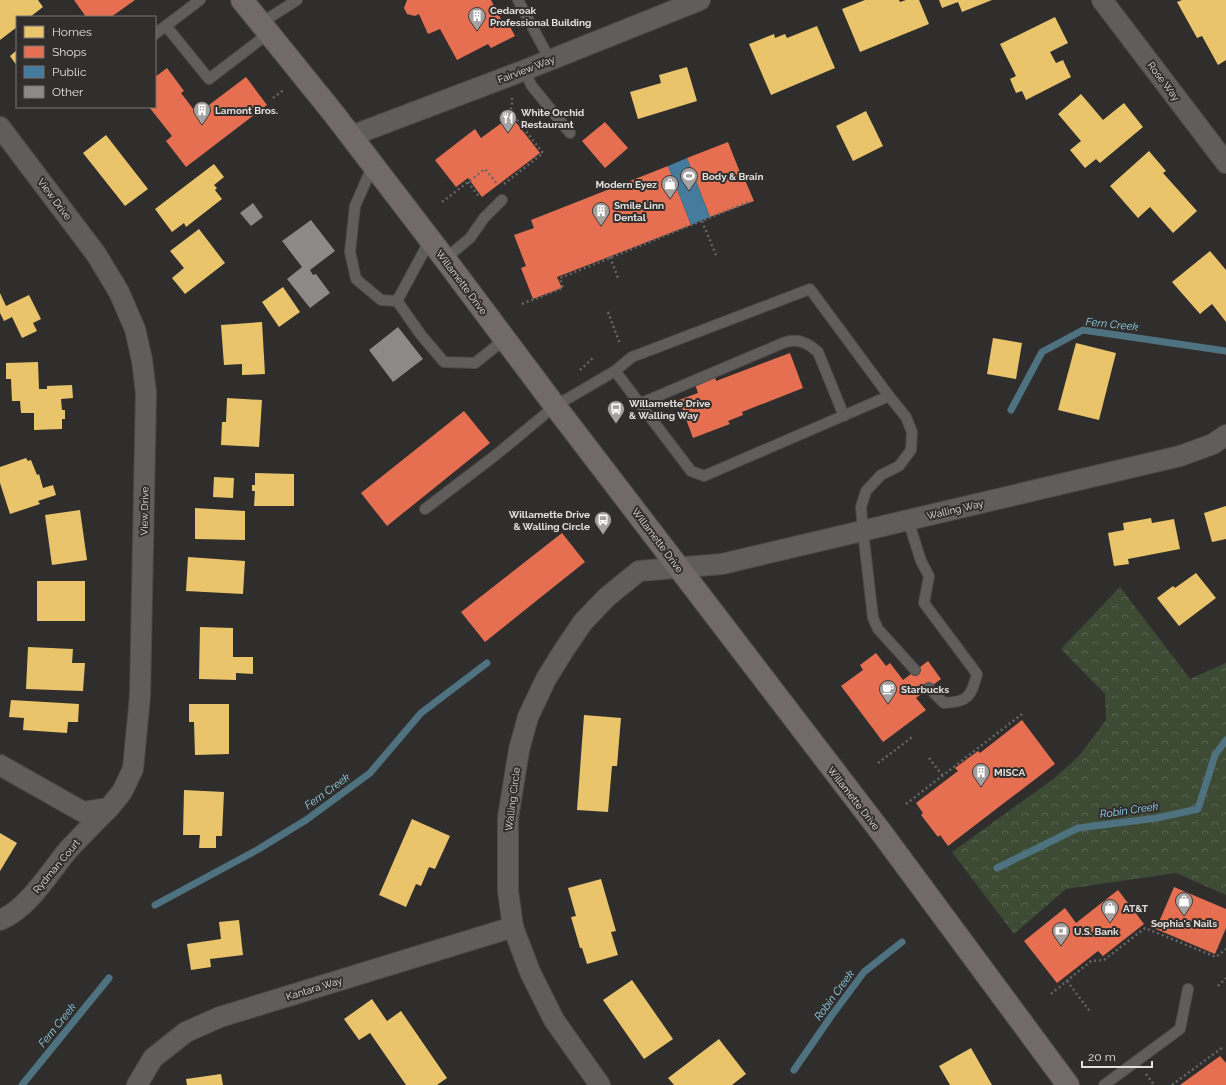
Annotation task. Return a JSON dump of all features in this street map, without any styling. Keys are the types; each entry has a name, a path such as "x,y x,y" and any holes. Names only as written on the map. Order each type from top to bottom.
{"main road":[{"name":"Willamette Drive","path":"242,0 351,136 555,406 881,832 1068,1085"}],"street":[{"name":"Fairview Way","path":"351,136 525,70 700,0"},
{"name":"Rose Way","path":"1102,0 1226,163"},
{"name":"View Drive","path":"0,127 96,254 119,292 135,329 142,360 146,393 140,696 133,769 122,792 109,808"},
{"name":"Walling Way","path":"680,568 722,564 1180,456 1213,444 1226,435"},
{"name":"Walling Circle","path":"600,1085 554,1020 530,972 513,927 508,891 508,818 519,750 528,717 546,679 583,622 607,597 639,571 680,568"},
{"path":"0,765 84,812 109,808"},
{"name":"Rydman Court","path":"0,920 6,918 40,888 69,850 109,808"},
{"name":"Kantara Way","path":"137,1085 153,1058 186,1032 220,1017 513,927"}],"lane":[{"path":"156,33 200,0"},
{"path":"166,26 209,79 297,0"},
{"path":"518,0 550,60"},
{"path":"525,70 531,85 570,133"},
{"path":"373,165 354,206 350,252 356,279 381,300 397,301"},
{"path":"444,259 470,238 484,218 502,200"},
{"path":"397,301 430,240"},
{"path":"425,509 497,454 555,406 615,371 632,357 810,289 906,417 912,432 911,450 899,466 881,475 866,491 861,507 873,618 878,629 915,670"},
{"path":"397,301 420,335 444,362 474,363 505,339"},
{"path":"639,404 792,340 810,344 818,352 844,416"},
{"path":"615,371 690,471 704,476 889,396"},
{"path":"908,520 921,561 929,576 924,604 977,674 972,692 960,702 944,703 929,688"},
{"path":"1104,1085 1180,1029 1188,989"}],"path":[{"path":"442,202 485,169 500,188 543,153 510,111 513,100 511,93"},
{"path":"468,182 480,198"},
{"path":"522,304 563,288 560,278 751,201"},
{"path":"702,221 716,255"},
{"path":"610,257 618,278"},
{"path":"608,312 620,344"},
{"path":"577,373 594,357"},
{"path":"906,804 1022,714"},
{"path":"878,763 911,738 913,740"},
{"path":"929,758 943,776"},
{"path":"1051,994 1091,962 1104,960 1145,928 1216,957 1226,949"},
{"path":"1218,986 1226,978"},
{"path":"1067,981 1091,1013"},
{"path":"1172,1085 1223,1047"},
{"path":"1148,1076 1154,1085"}],"green space":[{"path":"1120,587 1190,679 1226,663 1226,895 1176,873 1066,889 1014,934 952,852 1052,780 1079,756 1106,720 1105,694 1061,649"}],"building: Homes":[{"path":"0,0 38,0 43,7 31,16 16,16 16,28 0,40"},
{"path":"865,0 899,0 900,2 906,0 919,0 929,24 860,52 842,9"},
{"path":"939,0 992,0 962,12 958,2 942,8"},
{"path":"1182,0 1226,0 1226,60 1218,65 1202,36 1197,38 1177,2"},
{"path":"1055,17 1068,43 1050,52 1056,63 1063,60 1071,77 1026,100 1022,91 1016,93 1010,79 1016,76 1000,44"},
{"path":"817,26 835,68 771,95 749,44 774,34 775,38 785,34 787,38"},
{"path":"16,51 16,65 10,56"},
{"path":"687,67 697,101 638,119 630,92 661,83 659,75"},
{"path":"1081,94 1103,120 1124,103 1143,127 1100,163 1096,159 1085,168 1070,150 1081,141 1058,114"},
{"path":"866,111 883,146 853,161 836,126"},
{"path":"106,135 148,189 125,206 83,153"},
{"path":"1149,151 1166,171 1163,173 1197,211 1173,233 1150,207 1138,218 1110,186"},
{"path":"214,164 224,177 214,185 217,188 215,190 222,199 186,227 184,223 172,232 155,209"},
{"path":"199,229 225,263 185,294 172,278 184,268 170,251"},
{"path":"1210,251 1226,270 1226,322 1212,304 1200,314 1172,282"},
{"path":"283,287 300,312 279,327 262,302"},
{"path":"0,293 6,306 29,295 41,319 33,323 37,331 22,338 12,317 4,321 0,313"},
{"path":"262,322 265,374 242,375 242,364 224,365 221,325"},
{"path":"993,338 1022,343 1016,379 987,374"},
{"path":"1076,343 1116,353 1099,420 1058,410"},
{"path":"38,362 39,389 47,389 47,386 72,385 73,398 61,399 62,410 65,410 65,419 62,419 62,429 34,430 34,413 21,413 20,401 12,401 11,379 6,379 6,363"},
{"path":"227,398 262,400 259,447 221,445 222,422 226,422"},
{"path":"26,458 28,461 31,460 37,475 39,474 43,488 53,485 56,495 38,501 40,504 10,514 0,483 0,467"},
{"path":"255,473 294,474 294,506 254,506 255,491 252,491 252,485 255,485"},
{"path":"214,477 234,478 233,498 213,497"},
{"path":"1226,506 1226,539 1212,542 1204,513"},
{"path":"195,508 245,511 245,540 195,539"},
{"path":"80,510 87,560 52,565 45,515"},
{"path":"1151,518 1152,523 1174,519 1180,549 1128,559 1129,564 1114,566 1108,533 1124,530 1123,523"},
{"path":"188,557 245,561 243,594 186,591"},
{"path":"1196,573 1216,598 1179,626 1157,598 1173,586 1175,588"},
{"path":"37,581 85,581 85,621 37,621"},
{"path":"200,627 233,628 233,657 253,657 253,674 236,673 236,680 199,679"},
{"path":"28,647 73,649 72,663 85,663 83,691 26,689"},
{"path":"11,700 79,704 78,722 68,722 67,733 23,730 24,718 9,717"},
{"path":"189,704 229,704 229,754 195,755 194,722 189,722"},
{"path":"584,715 621,718 617,766 612,766 608,812 577,810"},
{"path":"184,790 224,792 222,836 216,836 216,848 199,848 200,835 183,835"},
{"path":"412,819 450,836 435,869 429,867 421,886 416,884 406,907 379,895"},
{"path":"0,833 17,843 0,871"},
{"path":"601,879 616,931 611,932 618,955 587,964 582,948 580,948 571,917 576,916 568,888"},
{"path":"239,920 243,955 210,959 211,967 191,970 187,944 221,939 219,922"},
{"path":"632,980 673,1039 644,1059 603,1000"},
{"path":"372,999 387,1021 401,1011 447,1078 437,1085 406,1085 370,1033 359,1040 344,1019"},
{"path":"719,1039 746,1074 732,1085 674,1085 668,1078"},
{"path":"971,1048 992,1085 950,1085 939,1066"},
{"path":"221,1074 223,1085 187,1085 186,1079"}],"building: Shops":[{"path":"74,0 135,0 112,16 85,16"},
{"name":"Cedaroak Professional Building","path":"407,0 491,0 504,25 508,23 515,36 491,48 488,44 457,60 440,29 428,34 419,14 415,16 407,14 404,8"},
{"name":"Lamont Bros.","path":"167,68 184,91 181,93 197,114 246,77 267,105 186,167 166,141 172,136 150,108 156,108 156,76"},
{"path":"511,116 540,153 482,197 468,178 456,187 435,160 475,129 481,138"},
{"path":"605,122 628,148 605,168 582,141"},
{"path":"728,142 743,180 745,180 754,201 710,217 687,158"},
{"path":"668,166 691,225 557,277 562,288 533,299 521,268 526,266 514,235 534,228 531,220"},
{"path":"790,353 803,388 742,412 743,415 728,421 730,424 693,438 679,400 698,393 695,384 715,377 716,381"},
{"path":"464,411 490,443 387,526 361,493"},
{"path":"562,533 585,562 485,642 461,612"},
{"name":"Starbucks","path":"876,653 886,666 890,663 903,680 928,661 941,679 916,698 926,710 883,742 841,686 863,670 860,665"},
{"name":"MISCA","path":"1022,720 1055,764 948,846 940,835 938,837 921,815 923,813 916,803 958,771 955,768 978,751 980,753"},
{"name":"Sophia's Nails","path":"1174,887 1226,909 1226,928 1215,954 1156,929"},
{"path":"1118,890 1144,924 1103,956 1098,951 1057,983 1024,941 1065,908 1076,923"},
{"path":"1220,1056 1226,1063 1226,1085 1180,1085"}],"building: Public":[{"name":"Body & Brain","path":"687,158 710,217 691,225 668,166"}],"building: Other":[{"path":"253,203 263,217 251,226 240,213"},
{"path":"311,220 335,251 310,270 313,275 316,274 330,293 310,308 287,279 302,267 282,241"},
{"path":"398,327 423,359 393,382 369,350"}],"waterway":[{"name":"Fern Creek","path":"1011,410 1042,352 1083,330 1226,351"},
{"name":"Fern Creek","path":"155,905 257,850 306,820 370,773 421,713 487,663"},
{"name":"Robin Creek","path":"997,868 1078,828 1157,818 1198,809 1215,755 1226,740"},
{"name":"Robin Creek","path":"794,1070 864,972 902,942"},
{"name":"Fern Creek","path":"22,1085 109,978"}],"place":[{"name":"Cedaroak Professional Building","path":"477,31"},
{"name":"Lamont Bros.","path":"202,125"},
{"name":"White Orchid Restaurant","path":"508,133"},
{"name":"Body & Brain","path":"689,191"},
{"name":"Modern Eyez","path":"670,199"},
{"name":"Smile Linn Dental","path":"601,226"},
{"name":"Willamette Drive & Walling Way","path":"616,424"},
{"name":"Willamette Drive & Walling Circle","path":"603,535"},
{"name":"Starbucks","path":"888,704"},
{"name":"MISCA","path":"981,787"},
{"name":"Sophia's Nails","path":"1184,916"},
{"name":"AT&T","path":"1110,923"},
{"name":"U.S. Bank","path":"1061,946"}]}
